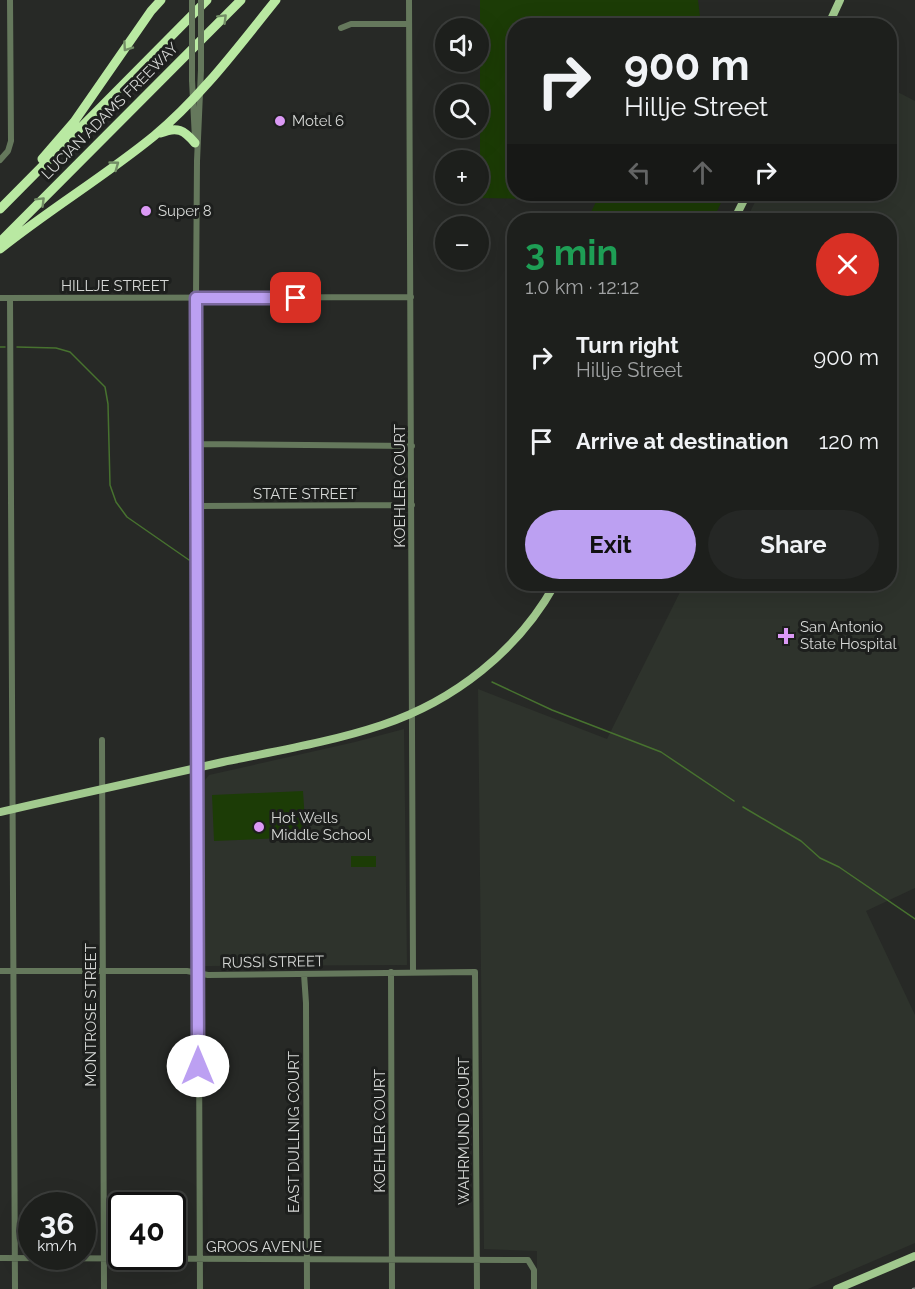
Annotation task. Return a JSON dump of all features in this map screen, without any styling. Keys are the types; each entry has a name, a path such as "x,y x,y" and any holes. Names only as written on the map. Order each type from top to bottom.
{"highway":[{"path":"0,208 75,122 151,11 161,0"},
{"name":"LUCIAN ADAMS FREEWAY","path":"0,208 207,0"},
{"name":"LUCIAN ADAMS FREEWAY","path":"0,242 241,0"},
{"path":"0,249 156,135 201,90 276,0"},
{"path":"156,135 170,129 178,129 195,143"}],"main road":[{"path":"832,18 840,0"},
{"path":"0,812 369,729 413,712 464,684 489,665 531,620 550,591"},
{"path":"837,1289 915,1256"}],"street":[{"path":"0,160 8,152 10,141 10,0"},
{"path":"192,0 191,100 197,161"},
{"path":"200,1289 196,298 201,0"},
{"name":"KOEHLER COURT","path":"409,0 413,971"},
{"path":"341,28 351,24 409,24"},
{"name":"HILLJE STREET","path":"0,298 411,297"},
{"path":"10,298 15,1289"},
{"path":"197,444 412,446"},
{"name":"STATE STREET","path":"198,506 412,505"},
{"name":"MONTROSE STREET","path":"102,741 104,1289"},
{"name":"RUSSI STREET","path":"0,971 187,971 208,975 475,972"},
{"name":"KOEHLER COURT","path":"391,972 392,1289"},
{"name":"WAHRMUND COURT","path":"475,972 477,1289"},
{"name":"EAST DULLNIG COURT","path":"304,974 307,1289"},
{"name":"GROOS AVENUE","path":"0,1258 528,1260 534,1270 534,1289"}],"shaded area":[{"name":"San Antonio State Hospital","path":"897,92 915,101 915,888 866,911 915,1015 915,1243 808,1289 537,1289 537,1251 484,1249 478,689 607,739 681,591 897,591 897,213 750,213 756,201 897,201"},
{"name":"Hot Wells Middle School","path":"404,729 407,965 205,966 205,780 209,775"}],"green space":[{"path":"480,0 698,0 700,18 507,18 507,198 489,198 489,150 480,150 480,138 489,138 489,84 480,84 480,72 489,72 489,18 480,18"},
{"path":"596,201 722,201 716,213 590,213"},
{"path":"303,791 306,837 214,841 212,795"},
{"path":"351,856 376,856 376,867 351,867"}],"waterway":[{"path":"0,347 5,347"},
{"path":"17,347 56,348 70,352 105,387 108,404 110,485 116,502 127,517 189,560"},
{"path":"492,682 552,710 661,752 734,801"},
{"path":"743,807 801,841 820,858 839,867 915,919"}],"place":[{"name":"Motel 6","path":"280,121"},
{"name":"Super 8","path":"146,211"},
{"name":"San Antonio State Hospital","path":"786,636"},
{"name":"Hot Wells Middle School","path":"259,827"}],"route":[{"path":"198,1066 196,298 296,298"}]}
